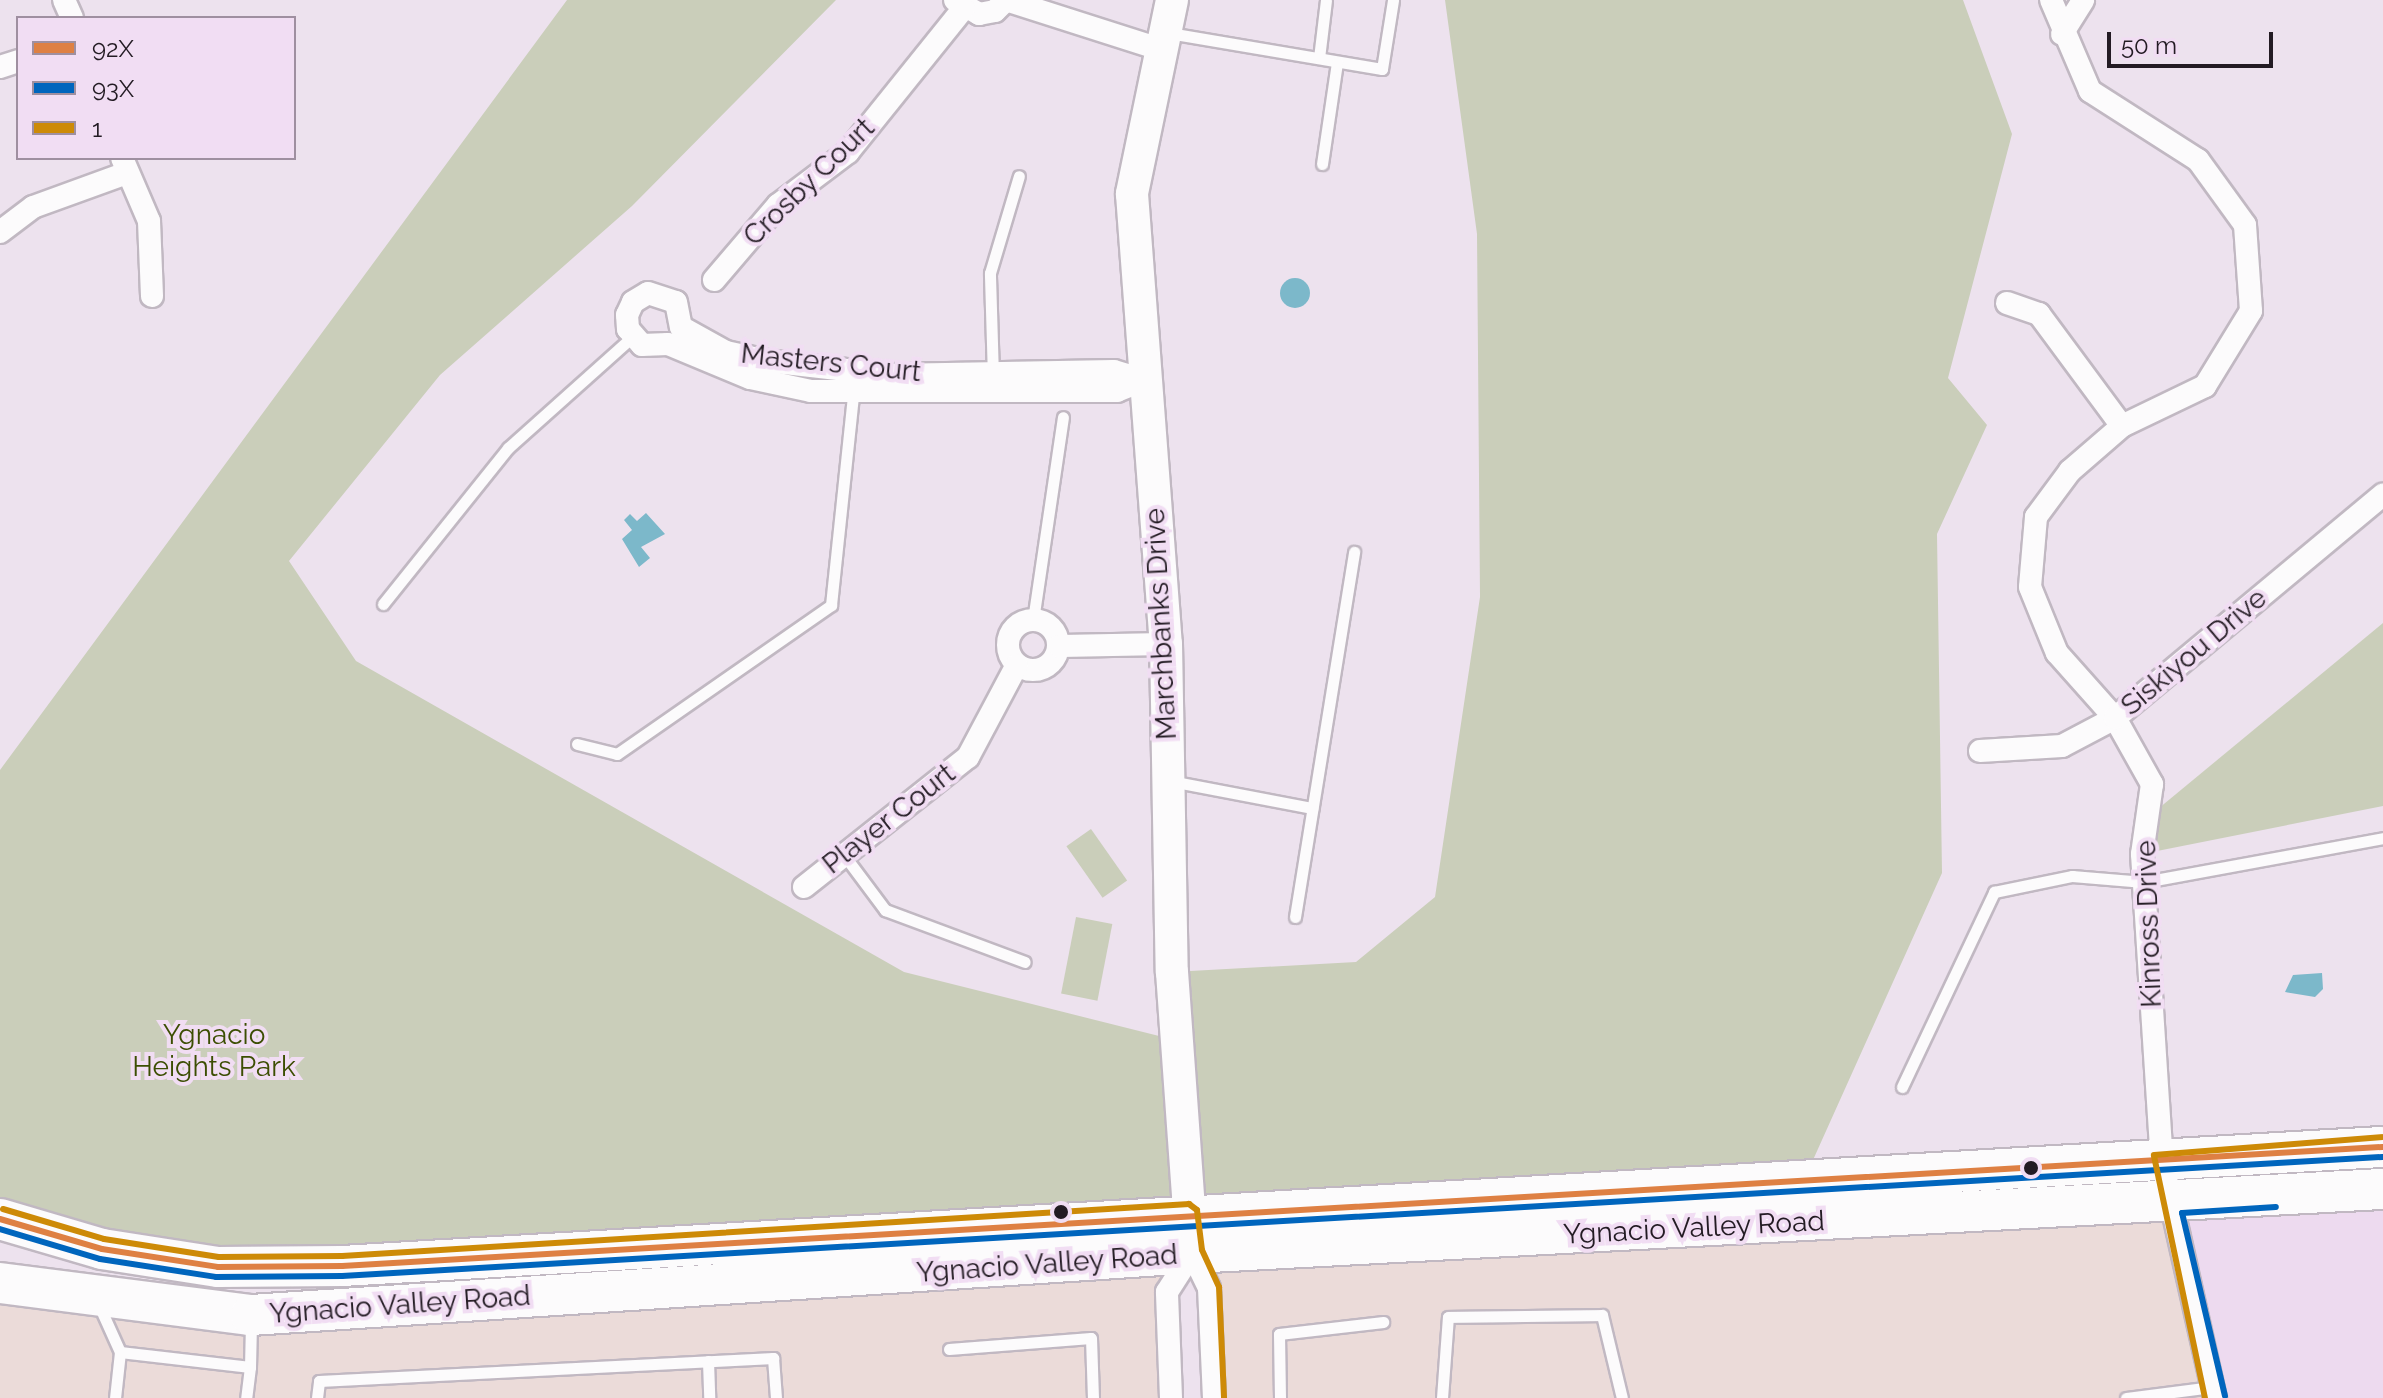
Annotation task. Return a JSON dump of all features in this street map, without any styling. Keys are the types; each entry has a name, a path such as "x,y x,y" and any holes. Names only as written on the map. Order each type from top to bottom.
{"highway":[{"name":"Ygnacio Valley Road","path":"0,1283 95,1298 251,1315 1190,1233 2383,1147"},
{"name":"Ygnacio Valley Road","path":"0,1219 102,1249 218,1267 342,1266 1190,1233 2170,1204 2383,1189"}],"street":[{"name":"Crosby Court","path":"714,280 778,205 848,152 959,4 987,14 1006,0 1162,41"},
{"name":"Marchbanks Drive","path":"1172,0 1132,194 1166,644 1172,972 1190,1233"},
{"name":"Kinross Drive","path":"2051,0 2062,34 2090,91 2198,160 2245,225 2251,311 2205,386 2122,426 2070,471 2036,517 2030,587 2057,653 2115,718 2152,784 2144,882 2162,1161 2214,1393"},
{"path":"2062,34 2083,0"},
{"path":"0,232 33,207 124,165 149,221 152,296"},
{"name":"Masters Court","path":"991,382 855,371 726,352 681,327 676,302 657,292 639,296 629,309 632,337 649,347 668,344 750,378 854,394 991,382 1114,371 1144,380"},
{"path":"2007,303 2039,314 2122,426"},
{"name":"Siskiyou Drive","path":"1980,751 2062,746 2115,718 2383,495"},
{"path":"1033,620 1049,625 1059,646 1053,661 1040,670 1017,665 1009,651 1009,636 1019,624 1033,620"},
{"path":"1059,646 1166,644"},
{"name":"Player Court","path":"804,887 968,757 1017,665"},
{"path":"1171,1398 1167,1292 1190,1233"},
{"path":"1190,1233 1209,1288 1214,1398"}],"lane":[{"path":"1319,58 1326,0"},
{"path":"1162,41 1319,58 1382,69 1393,0"},
{"path":"1322,164 1337,62"},
{"path":"991,382 990,273 1019,176"},
{"path":"383,604 508,448 632,337"},
{"path":"577,744 617,754 831,605 855,371"},
{"path":"1033,620 1063,417"},
{"path":"1295,917 1354,552"},
{"path":"1170,781 1312,808"},
{"path":"1902,1087 1994,892 2072,876 2144,882 2383,838"},
{"path":"844,855 885,910 1025,962"},
{"path":"95,1298 120,1352 115,1398"},
{"path":"246,1398 251,1315"},
{"path":"1442,1398 1448,1317 1602,1315 1622,1398"},
{"path":"1280,1398 1279,1334 1383,1322"},
{"path":"949,1349 1091,1338 1093,1398"},
{"path":"120,1352 250,1367"},
{"path":"317,1398 319,1381 773,1358 776,1398"},
{"path":"708,1361 709,1398"},
{"path":"2126,1398 2214,1393"}],"shaded area":[{"path":"2383,1189 2383,1398 2215,1398 2170,1204"},
{"path":"2170,1204 2215,1398 1214,1398 1209,1288 1192,1253"},
{"path":"1192,1253 1167,1292 1171,1398 0,1398 0,1283 251,1315"}],"green space":[{"name":"Ygnacio Heights Park","path":"567,0 836,0 632,206 440,375 289,561 356,661 904,972 1175,1040 1172,972 1356,962 1435,897 1480,597 1477,234 1445,0 1963,0 2012,134 1948,378 1987,425 1937,534 1942,873 1804,1180 342,1266 0,1219 0,770"},
{"path":"2383,623 2383,806 2142,854 2147,818"},
{"path":"1091,829 1127,881 1103,898 1066,846"},
{"path":"1076,917 1112,924 1097,1001 1061,994"}],"water":[{"path":"1295,278 1306,282 1310,293 1306,304 1295,308 1284,304 1280,293 1284,282"},
{"path":"646,513 665,534 641,547 650,558 639,567 622,539 632,530 624,520 630,514 637,521"},
{"path":"2322,973 2323,989 2315,997 2285,992 2293,975"}],"transit line":[{"name":"1","path":"2205,1398 2154,1155 2382,1137"},
{"name":"92X","path":"0,1219 102,1249 218,1267 342,1266 2383,1147"},
{"name":"93X","path":"0,1229 100,1259 216,1277 342,1276 2383,1157"},
{"name":"1","path":"3,1209 104,1239 219,1257 342,1256 1189,1204 1197,1210 1202,1250 1219,1287 1224,1398"},
{"name":"93X","path":"2225,1396 2182,1213 2276,1207"}]}
